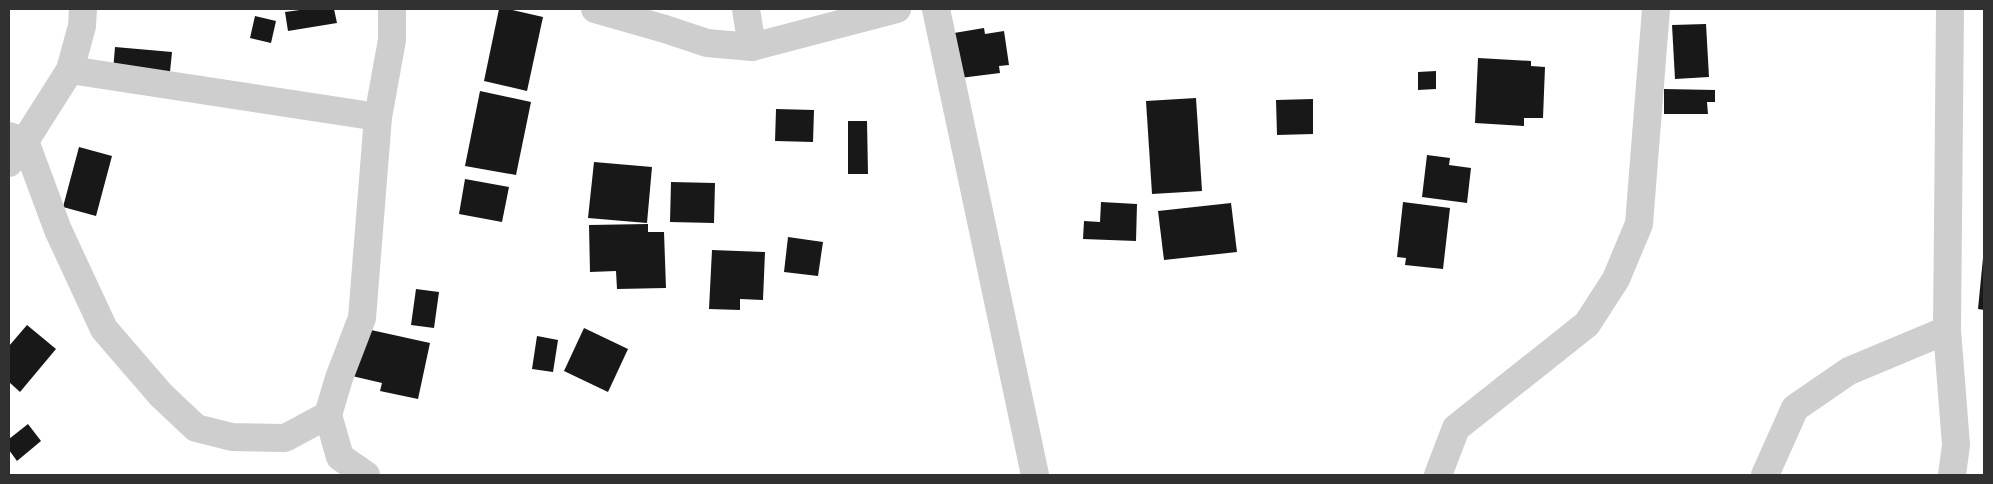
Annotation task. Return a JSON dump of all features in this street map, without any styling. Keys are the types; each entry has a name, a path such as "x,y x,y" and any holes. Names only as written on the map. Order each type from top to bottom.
{"street":[{"path":"9,163 17,138 70,70 82,26 84,9"},
{"path":"366,475 340,457 328,415 339,378 362,318 378,117 392,40 392,9"},
{"path":"595,9 706,43 752,47 897,9"},
{"path":"746,9 752,47"},
{"path":"936,9 1035,475"},
{"path":"1438,475 1456,428 1587,324 1616,279 1639,224 1656,9"},
{"path":"1950,9 1946,330 1956,445 1952,475"},
{"path":"70,70 378,117"},
{"path":"17,138 104,329 161,395 196,428 232,437 285,438 328,415"},
{"path":"1765,475 1795,408 1849,371 1946,330"}],"building":[{"path":"307,9 334,9 337,23 288,31 285,12"},
{"path":"499,9 508,9 543,17 527,91 484,81"},
{"path":"255,16 276,21 271,43 250,38"},
{"path":"1706,24 1709,77 1675,79 1672,25"},
{"path":"984,28 985,34 1004,31 1009,65 999,66 1000,73 960,78 954,33"},
{"path":"115,47 172,52 170,72 113,71"},
{"path":"1478,58 1531,61 1531,66 1545,67 1543,118 1524,118 1524,126 1475,123"},
{"path":"1436,71 1436,89 1418,90 1418,72"},
{"path":"1664,89 1715,90 1715,102 1707,102 1708,114 1664,114"},
{"path":"480,91 531,102 516,175 465,166"},
{"path":"1196,98 1202,191 1152,194 1146,101"},
{"path":"1313,99 1313,134 1277,135 1276,100"},
{"path":"776,109 814,110 813,142 775,141"},
{"path":"848,121 867,121 868,174 848,174"},
{"path":"79,147 112,156 96,216 63,207"},
{"path":"1427,155 1450,158 1449,165 1471,168 1467,203 1422,197"},
{"path":"594,162 652,167 647,223 588,218"},
{"path":"465,179 509,187 502,222 459,214"},
{"path":"671,182 715,183 714,223 670,222"},
{"path":"1101,202 1137,204 1136,241 1083,239 1084,221 1100,222"},
{"path":"1403,202 1450,208 1443,269 1405,265 1406,258 1397,257"},
{"path":"1231,203 1237,252 1164,260 1158,211"},
{"path":"648,224 648,232 664,232 666,288 617,289 616,271 590,272 589,225"},
{"path":"788,237 823,242 818,276 784,272"},
{"path":"712,250 765,252 763,300 740,299 740,310 709,309"},
{"path":"1984,259 1984,310 1978,309"},
{"path":"416,289 439,292 434,328 411,325"},
{"path":"27,325 56,349 20,392 9,382 9,346"},
{"path":"362,328 430,343 418,399 380,391 382,383 352,376"},
{"path":"584,328 628,349 608,392 564,371"},
{"path":"537,336 558,340 553,372 532,369"},
{"path":"28,424 41,441 17,461 9,450 9,439"}]}
